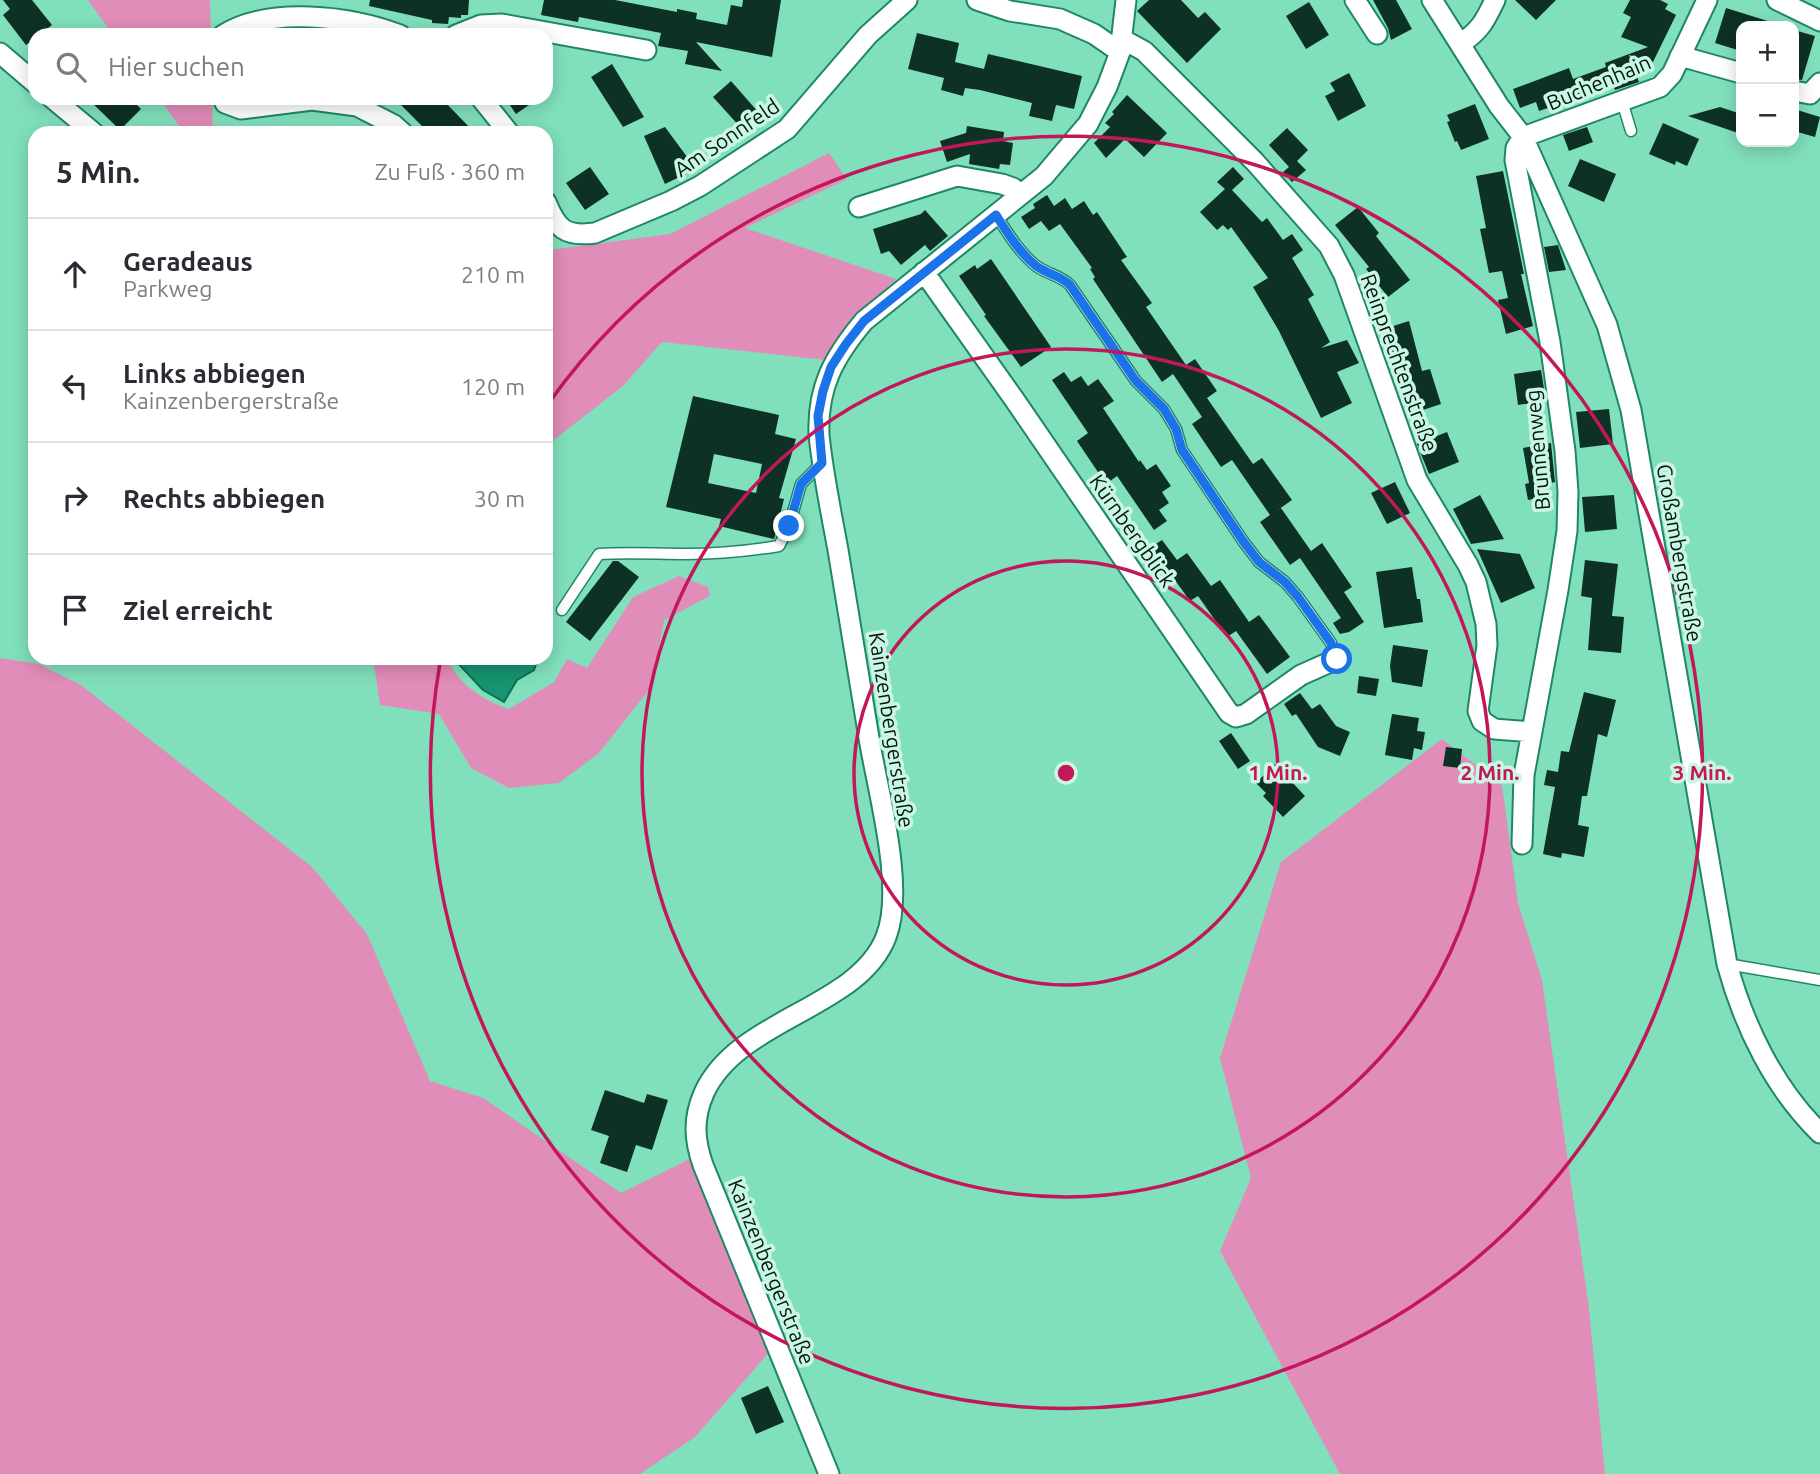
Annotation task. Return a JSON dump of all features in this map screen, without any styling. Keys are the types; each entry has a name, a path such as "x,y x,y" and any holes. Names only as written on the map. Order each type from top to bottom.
{"street":[{"name":"Am Sonnfeld","path":"553,218 561,229 569,233 595,233 700,186 787,129 868,35 907,0"},
{"name":"Reinprechtenstraße","path":"976,0 1010,11 1060,19 1121,46 1144,51 1255,162 1329,246 1344,275 1417,480 1476,582 1486,624 1487,645 1478,711 1482,721 1494,729 1532,732"},
{"name":"Kainzenbergerstraße","path":"829,1474 711,1185 696,1146 695,1135 699,1105 711,1079 721,1066 751,1042 853,979 877,955 885,939 894,902 885,827 822,463 818,416 823,391 831,367 864,321 1044,176 1088,124 1107,87 1121,46 1126,0"},
{"path":"1355,0 1377,34"},
{"name":"Großambergstraße","path":"1432,0 1499,106 1523,137 1607,325 1631,410 1727,964 1735,996 1755,1042 1786,1091 1820,1133"},
{"path":"1460,44 1482,26 1495,0"},
{"name":"Buchenhain","path":"1523,137 1660,86 1672,74 1707,0"},
{"path":"1777,0 1820,21"},
{"path":"236,28 306,16 380,28"},
{"path":"474,28 502,24 521,28"},
{"path":"553,34 646,50"},
{"path":"0,53 28,77"},
{"name":"Buchenhain","path":"1680,56 1736,72"},
{"path":"1799,91 1810,94 1820,83"},
{"path":"60,105 86,126"},
{"path":"230,105 241,109 273,105"},
{"path":"350,105 357,106 395,126"},
{"path":"487,105 503,126"},
{"name":"Brunnenweg","path":"1522,844 1521,803 1567,531 1568,492 1550,342 1515,160 1516,148 1523,137"},
{"path":"859,207 957,176 1002,184 1021,194"},
{"name":"Kürnbergblick","path":"924,272 1228,713 1236,717 1246,714 1301,675 1337,659"}],"lane":[{"path":"1622,101 1632,131"},
{"path":"996,215 1018,247 1034,264 1045,272 1063,278 1070,285 1136,381 1164,409 1176,429 1182,450 1243,541 1259,562 1285,582 1298,597 1331,643 1337,659"},
{"path":"562,610 599,554 734,552 779,546 789,526 801,484 822,463"},
{"path":"1727,964 1820,980"}],"shaded area":[{"path":"88,0 210,0 211,28 108,28"},
{"path":"164,105 212,105 213,126 179,126"},
{"path":"829,153 847,179 745,228 896,279 847,324 825,360 662,342 623,386 553,441 553,250 670,234"},
{"path":"679,576 708,587 710,596 664,620 652,686 599,753 559,783 509,788 471,768 439,714 380,705 374,665 451,665 472,690 509,709 554,682 567,659 587,668 633,597"},
{"path":"0,658 28,662 28,665 41,665 81,685 312,867 367,934 430,1081 483,1098 621,1193 694,1157 772,1349 695,1437 640,1474 0,1474"},
{"path":"460,665 536,665 534,670 517,680 504,702 483,690"},
{"path":"1442,739 1502,785 1518,903 1542,980 1589,1308 1605,1474 1340,1474 1220,1251 1251,1178 1220,1058 1281,862"}],"building":[{"path":"3,0 32,0 52,25 48,28 28,28 26,45 3,15 10,9"},
{"path":"370,0 469,0 468,15 461,15 461,18 449,17 448,24 432,23 432,20 369,6"},
{"path":"544,0 615,0 677,12 677,9 697,13 696,19 727,25 731,5 742,7 743,0 781,0 772,57 696,42 722,71 685,64 688,51 658,46 661,33 579,17 578,22 541,15"},
{"path":"1149,0 1181,0 1198,18 1205,12 1221,29 1187,63 1137,11"},
{"path":"1373,0 1396,0 1412,29 1391,40 1388,28"},
{"path":"1515,0 1556,0 1536,20"},
{"path":"1630,0 1660,0 1668,4 1665,9 1676,15 1653,62 1629,55 1639,82 1615,90 1613,86 1539,111 1536,102 1520,108 1513,89 1569,68 1573,79 1606,67 1605,63 1648,47 1621,37 1631,17 1623,13"},
{"path":"1309,2 1329,35 1306,49 1286,16"},
{"path":"1726,8 1768,21 1736,21 1736,49 1715,43"},
{"path":"1799,31 1815,36 1802,80 1799,80"},
{"path":"917,33 959,43 955,62 984,69 988,54 1082,76 1074,109 1056,105 1052,121 1029,116 1032,103 980,90 965,88 963,96 941,90 944,78 908,69"},
{"path":"612,64 644,117 623,127 591,77"},
{"path":"1349,73 1366,106 1338,121 1325,96 1335,91 1330,83"},
{"path":"731,81 759,113 741,128 713,97"},
{"path":"1127,95 1167,133 1144,157 1125,139 1106,158 1094,143 1110,127 1105,123"},
{"path":"1475,104 1489,139 1461,150 1447,122 1450,121 1447,115"},
{"path":"94,105 137,105 141,109 124,126 116,126"},
{"path":"401,105 448,105 468,126 422,126"},
{"path":"510,105 529,105 516,114"},
{"path":"1720,107 1736,112 1736,132 1688,116"},
{"path":"1799,111 1820,117 1815,137 1799,132"},
{"path":"1663,123 1699,139 1687,166 1676,161 1675,165 1649,154"},
{"path":"967,126 1004,132 1003,141 1013,143 1010,165 1000,164 999,169 969,164 970,154 947,162 940,141 966,133"},
{"path":"665,127 696,169 665,184 644,136"},
{"path":"1587,127 1593,142 1569,151 1563,135"},
{"path":"1287,128 1308,150 1297,161 1306,170 1292,182 1283,172 1289,167 1269,145"},
{"path":"1580,159 1616,174 1604,202 1568,186"},
{"path":"590,167 609,194 585,210 566,183"},
{"path":"1233,167 1244,179 1232,190 1262,222 1267,218 1283,240 1292,234 1303,250 1292,258 1314,295 1308,299 1330,342 1321,348 1347,340 1359,363 1337,372 1352,403 1321,418 1279,331 1253,287 1268,278 1231,227 1228,230 1223,225 1217,230 1200,212 1225,189 1217,182"},
{"path":"1503,171 1533,326 1506,334 1498,300 1508,298 1502,271 1489,273 1480,229 1486,228 1476,176"},
{"path":"1047,195 1054,206 1065,198 1072,209 1084,201 1093,215 1097,212 1127,257 1121,260 1152,303 1146,307 1186,365 1195,359 1217,391 1207,398 1253,464 1262,458 1292,500 1275,512 1281,508 1311,551 1322,543 1352,587 1344,592 1364,622 1349,632 1340,634 1333,623 1341,618 1300,558 1290,565 1260,522 1270,515 1232,460 1221,467 1192,424 1202,417 1173,374 1162,382 1093,279 1095,277 1090,269 1092,268 1060,224 1049,231 1041,221 1029,229 1021,217 1035,208 1033,204"},
{"path":"1358,207 1379,233 1376,236 1410,280 1388,297 1366,269 1369,267 1335,225"},
{"path":"925,210 948,236 930,251 925,245 901,265 889,251 881,254 873,229 921,214"},
{"path":"1558,245 1566,270 1549,272 1544,247"},
{"path":"991,259 1051,347 1021,367 959,276 975,265 977,269"},
{"path":"1409,321 1422,371 1430,369 1441,404 1417,412 1412,398 1405,400 1381,330"},
{"path":"1541,370 1546,401 1518,405 1514,374"},
{"path":"1064,372 1071,382 1081,376 1088,386 1098,379 1114,401 1103,408 1139,462 1140,460 1147,470 1156,464 1171,486 1162,492 1169,503 1159,510 1167,521 1154,530 1117,476 1106,484 1077,441 1088,433 1052,380"},
{"path":"693,396 779,415 775,434 796,439 779,498 784,499 774,539 719,526 721,519 666,507","holes":["714,454 762,464 756,493 708,483"]},
{"path":"1609,409 1613,444 1580,448 1576,412"},
{"path":"1447,432 1459,462 1429,474 1417,444"},
{"path":"1551,443 1555,482 1547,484 1549,496 1528,500 1525,484 1529,483 1523,448"},
{"path":"1395,482 1410,513 1387,524 1371,493"},
{"path":"1480,495 1504,539 1471,544 1453,509"},
{"path":"1614,495 1617,529 1585,532 1582,497"},
{"path":"1162,540 1177,560 1187,553 1211,586 1220,580 1249,622 1259,615 1290,657 1267,674 1236,631 1227,637 1198,596 1190,601 1151,547"},
{"path":"1477,549 1520,554 1535,588 1501,603"},
{"path":"1585,560 1618,564 1612,616 1624,617 1621,653 1588,650 1592,598 1581,596"},
{"path":"613,561 618,561 639,577 590,641 566,622"},
{"path":"1412,567 1423,622 1384,628 1376,572"},
{"path":"1393,645 1428,650 1422,687 1392,682 1390,666"},
{"path":"1359,676 1379,679 1376,696 1357,693"},
{"path":"1584,692 1616,700 1607,737 1598,734 1587,796 1582,796 1578,825 1589,827 1584,857 1562,853 1561,858 1543,854 1555,787 1544,785 1547,770 1558,772 1561,751 1569,752"},
{"path":"1300,693 1312,709 1320,704 1336,726 1350,732 1340,756 1318,747 1296,714 1292,716 1284,704"},
{"path":"1392,714 1419,718 1417,731 1425,732 1422,750 1414,748 1412,760 1385,755"},
{"path":"1231,733 1250,761 1238,769 1219,741"},
{"path":"1446,747 1462,749 1460,768 1443,766"},
{"path":"1275,764 1305,796 1283,817 1263,796 1266,793 1256,783"},
{"path":"605,1090 644,1103 647,1094 668,1100 652,1150 636,1145 627,1172 600,1163 609,1136 591,1130"},
{"path":"768,1386 784,1422 756,1434 741,1398"}],"route":[{"path":"789,526 801,484 822,463 818,416 823,391 831,367 846,344 864,321 996,215 1018,247 1034,264 1045,272 1063,278 1070,285 1136,381 1164,409 1176,429 1182,450 1243,541 1259,562 1285,582 1298,597 1331,643 1337,659"}]}
